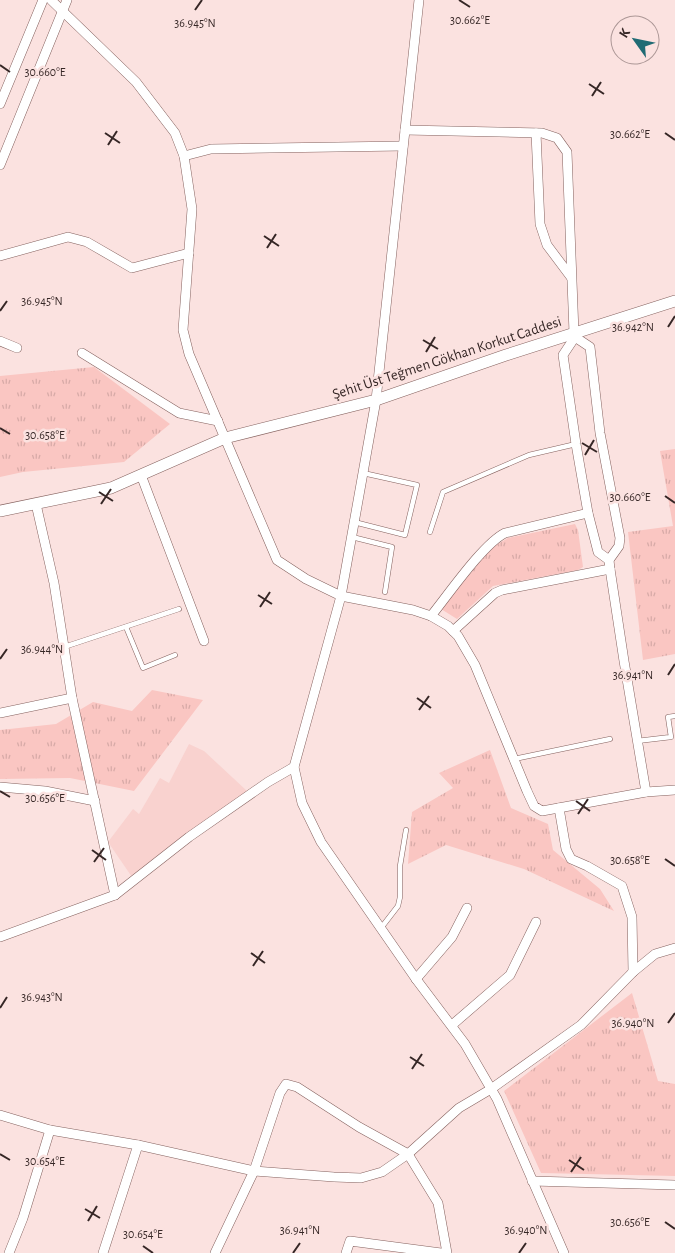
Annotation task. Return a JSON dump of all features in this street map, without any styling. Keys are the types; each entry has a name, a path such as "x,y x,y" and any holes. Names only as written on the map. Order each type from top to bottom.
{"street":[{"path":"0,104 43,0"},
{"path":"51,0 136,82 175,133 184,156 192,209 184,330 189,354 277,560 306,579 341,596 413,610 431,616 448,626 458,636 475,665 534,806 542,811 646,792 675,790"},
{"path":"0,165 67,0"},
{"path":"419,0 376,400 341,596 294,767 302,803 321,842 416,979 452,1025 492,1089 564,1253"},
{"path":"405,130 548,134 557,138 567,152 574,335 563,355 588,513 598,552 610,565"},
{"path":"536,133 540,224 547,245 572,277"},
{"path":"184,156 211,149 403,146"},
{"path":"0,256 68,236 87,242 132,268 189,254"},
{"name":"Şehit Üst Teğmen Gökhan Korkut Caddesi","path":"0,511 110,488 226,438 376,400 675,301"},
{"path":"574,335 590,347 600,433 618,524 619,546 610,565 646,792"},
{"path":"0,340 17,348"},
{"path":"82,353 179,412 218,421"},
{"path":"141,475 204,641"},
{"path":"36,504 54,583 72,698 115,895"},
{"path":"431,616 485,548 497,537 505,533 588,513"},
{"path":"453,631 481,604 502,590 610,565"},
{"path":"0,713 72,698"},
{"path":"0,938 115,895 189,837 268,782 294,767"},
{"path":"0,787 45,791 95,801"},
{"path":"560,808 566,848 571,859 588,866 622,886 632,917 633,972"},
{"path":"416,979 452,937 467,908"},
{"path":"452,1025 510,975 536,922"},
{"path":"0,1116 50,1130 138,1145 254,1171 361,1178 382,1172 408,1154 460,1108 492,1089 581,1025 633,972 655,954 675,948"},
{"path":"215,1253 254,1171 280,1094 286,1084 297,1087 359,1127 408,1154 438,1203 447,1253"},
{"path":"9,1253 23,1218 50,1130"},
{"path":"103,1253 138,1145"},
{"path":"532,1181 675,1186"},
{"path":"346,1253 350,1241 441,1253"}],"lane":[{"path":"430,532 443,492 529,455 576,444"},
{"path":"354,522 405,535 417,485 363,473"},
{"path":"352,537 392,547 385,592"},
{"path":"64,647 179,609"},
{"path":"126,627 143,668 175,655"},
{"path":"638,741 670,737 668,717 675,716"},
{"path":"514,759 610,738"},
{"path":"381,928 398,906 400,897 400,866 406,830"}],"shaded area":[{"path":"189,744 204,751 247,791 132,877 108,842 133,809 139,814 160,778 169,783"}],"green space":[{"path":"94,367 170,424 124,462 23,472 0,477 0,376"},
{"path":"675,449 675,654 643,660 628,532 673,526 660,451"},
{"path":"575,524 578,530 583,567 578,570 493,586 457,619 441,609 496,545 508,538"},
{"path":"152,690 203,700 134,791 70,778 0,779 0,730 56,724 93,702 132,711"},
{"path":"490,750 511,808 548,824 553,850 600,889 614,911 524,869 446,845 408,864 412,812 453,788 439,773"},
{"path":"632,993 658,1081 675,1084 675,1176 541,1173 504,1091"}]}
